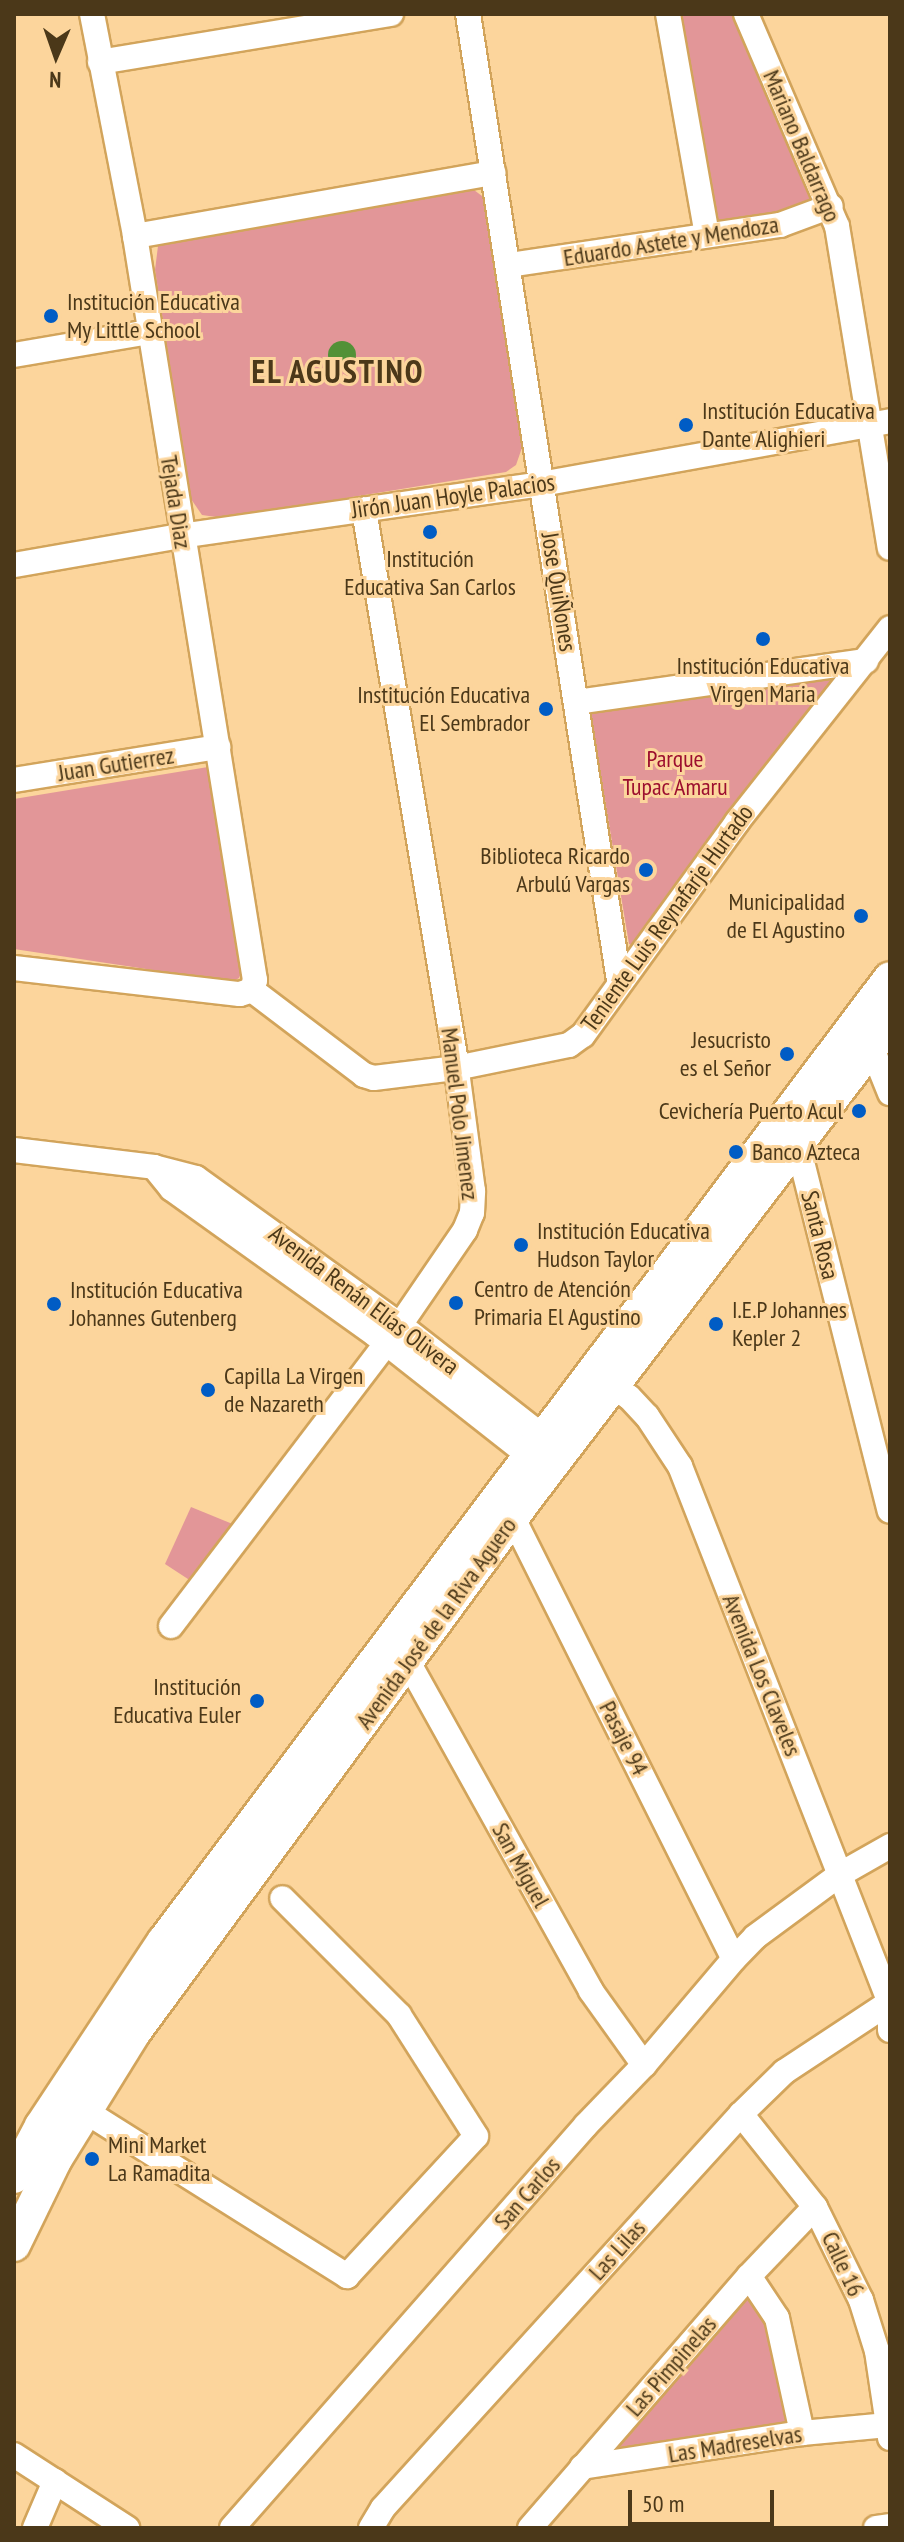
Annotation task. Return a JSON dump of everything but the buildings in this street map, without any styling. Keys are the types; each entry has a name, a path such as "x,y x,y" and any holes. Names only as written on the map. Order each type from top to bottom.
{"main road":[{"name":"Avenida José de la Riva Aguero","path":"604,1381 890,978"},
{"name":"Avenida José de la Riva Aguero","path":"14,2177 41,2126 163,1942 456,1574 604,1381 798,1146 881,1034"},
{"name":"Avenida José de la Riva Aguero","path":"14,2245 56,2159 134,2033 407,1660 456,1574 513,1518 547,1454"}],"street":[{"name":"Tejada Diaz","path":"92,14 135,236 148,332 255,980 252,990"},
{"path":"100,62 391,14"},
{"name":"Jose QuiÑones","path":"468,14 619,981"},
{"path":"668,14 707,235"},
{"name":"Mariano Baldarrago","path":"746,14 831,206 881,422"},
{"path":"135,236 494,173"},
{"name":"Eduardo Astete y Mendoza","path":"509,265 780,225 831,206"},
{"path":"14,355 148,332"},
{"path":"881,422 890,548"},
{"name":"Jirón Juan Hoyle Palacios","path":"14,565 181,536 541,484 881,422"},
{"name":"Manuel Polo Jimenez","path":"171,1626 393,1334 465,1230 472,1213 473,1191 456,1068 364,510"},
{"name":"Teniente Luis Reynafarje Hurtado","path":"252,990 364,1075 384,1078 456,1068 569,1045 583,1035 619,981 737,822 890,628"},
{"path":"577,702 866,661"},
{"name":"Juan Gutierrez","path":"14,780 218,747"},
{"path":"14,968 240,994 252,990"},
{"path":"881,1034 890,1093"},
{"name":"Santa Rosa","path":"798,1146 890,1511"},
{"name":"Avenida Renán Elías Olivera","path":"14,1150 154,1167 196,1178 262,1239 393,1334 547,1454"},
{"name":"Avenida Los Claveles","path":"604,1381 629,1397 647,1416 680,1466 890,2003 890,2030"},
{"name":"Pasaje 94","path":"513,1518 734,1959"},
{"name":"San Miguel","path":"407,1660 591,1991 644,2065"},
{"name":"San Carlos","path":"232,2528 755,1937 839,1875 890,1846"},
{"path":"85,2111 347,2276 466,2148 476,2136 399,2015 282,1898"},
{"name":"Las Lilas","path":"371,2528 383,2508 741,2114 784,2072 890,2003"},
{"name":"Calle 16","path":"741,2114 815,2207 861,2300 877,2351 889,2432"},
{"name":"Las Pimpinelas","path":"530,2528 749,2276 815,2207"},
{"path":"749,2276 777,2318 802,2433"},
{"name":"Las Madreselvas","path":"582,2467 802,2433 889,2432"},
{"path":"14,2455 127,2528"},
{"path":"35,2528 55,2481"},
{"path":"876,2528 890,2526"}],"green space":[{"path":"682,14 732,14 809,180 810,199 804,211 718,228"},
{"path":"470,187 486,199 524,442 516,465 506,472 223,518 202,515 191,499 155,270 158,246 162,241"},
{"name":"Parque Tupac Amaru","path":"829,673 834,687 634,946 629,944 590,710"},
{"path":"208,767 242,971 239,978 232,982 14,949 14,799"},
{"path":"191,1507 235,1525 191,1581 165,1564"},
{"path":"750,2295 770,2330 792,2425 609,2452"}],"shaded area":[{"path":"342,341 352,345 356,355 352,365 342,369 332,365 328,355 332,345"}],"place":[{"name":"Institución Educativa My Little School","path":"51,316"},
{"name":"Institución Educativa Dante Alighieri","path":"686,425"},
{"name":"Institución Educativa San Carlos","path":"430,532"},
{"name":"Institución Educativa Virgen Maria","path":"763,639"},
{"name":"Institución Educativa El Sembrador","path":"546,709"},
{"name":"Biblioteca Ricardo Arbulú Vargas","path":"646,870"},
{"name":"Municipalidad de El Agustino","path":"861,916"},
{"name":"Jesucristo es el Señor","path":"787,1054"},
{"name":"Cevichería Puerto Acul","path":"859,1111"},
{"name":"Banco Azteca","path":"736,1152"},
{"name":"Institución Educativa Hudson Taylor","path":"521,1245"},
{"name":"Centro de Atención Primaria El Agustino","path":"456,1303"},
{"name":"Institución Educativa Johannes Gutenberg","path":"54,1304"},
{"name":"I.E.P Johannes Kepler 2","path":"716,1324"},
{"name":"Capilla La Virgen de Nazareth","path":"208,1390"},
{"name":"Institución Educativa Euler","path":"257,1701"},
{"name":"Mini Market La Ramadita","path":"92,2159"}],"district":[{"name":"EL AGUSTINO","path":"338,371"}]}
